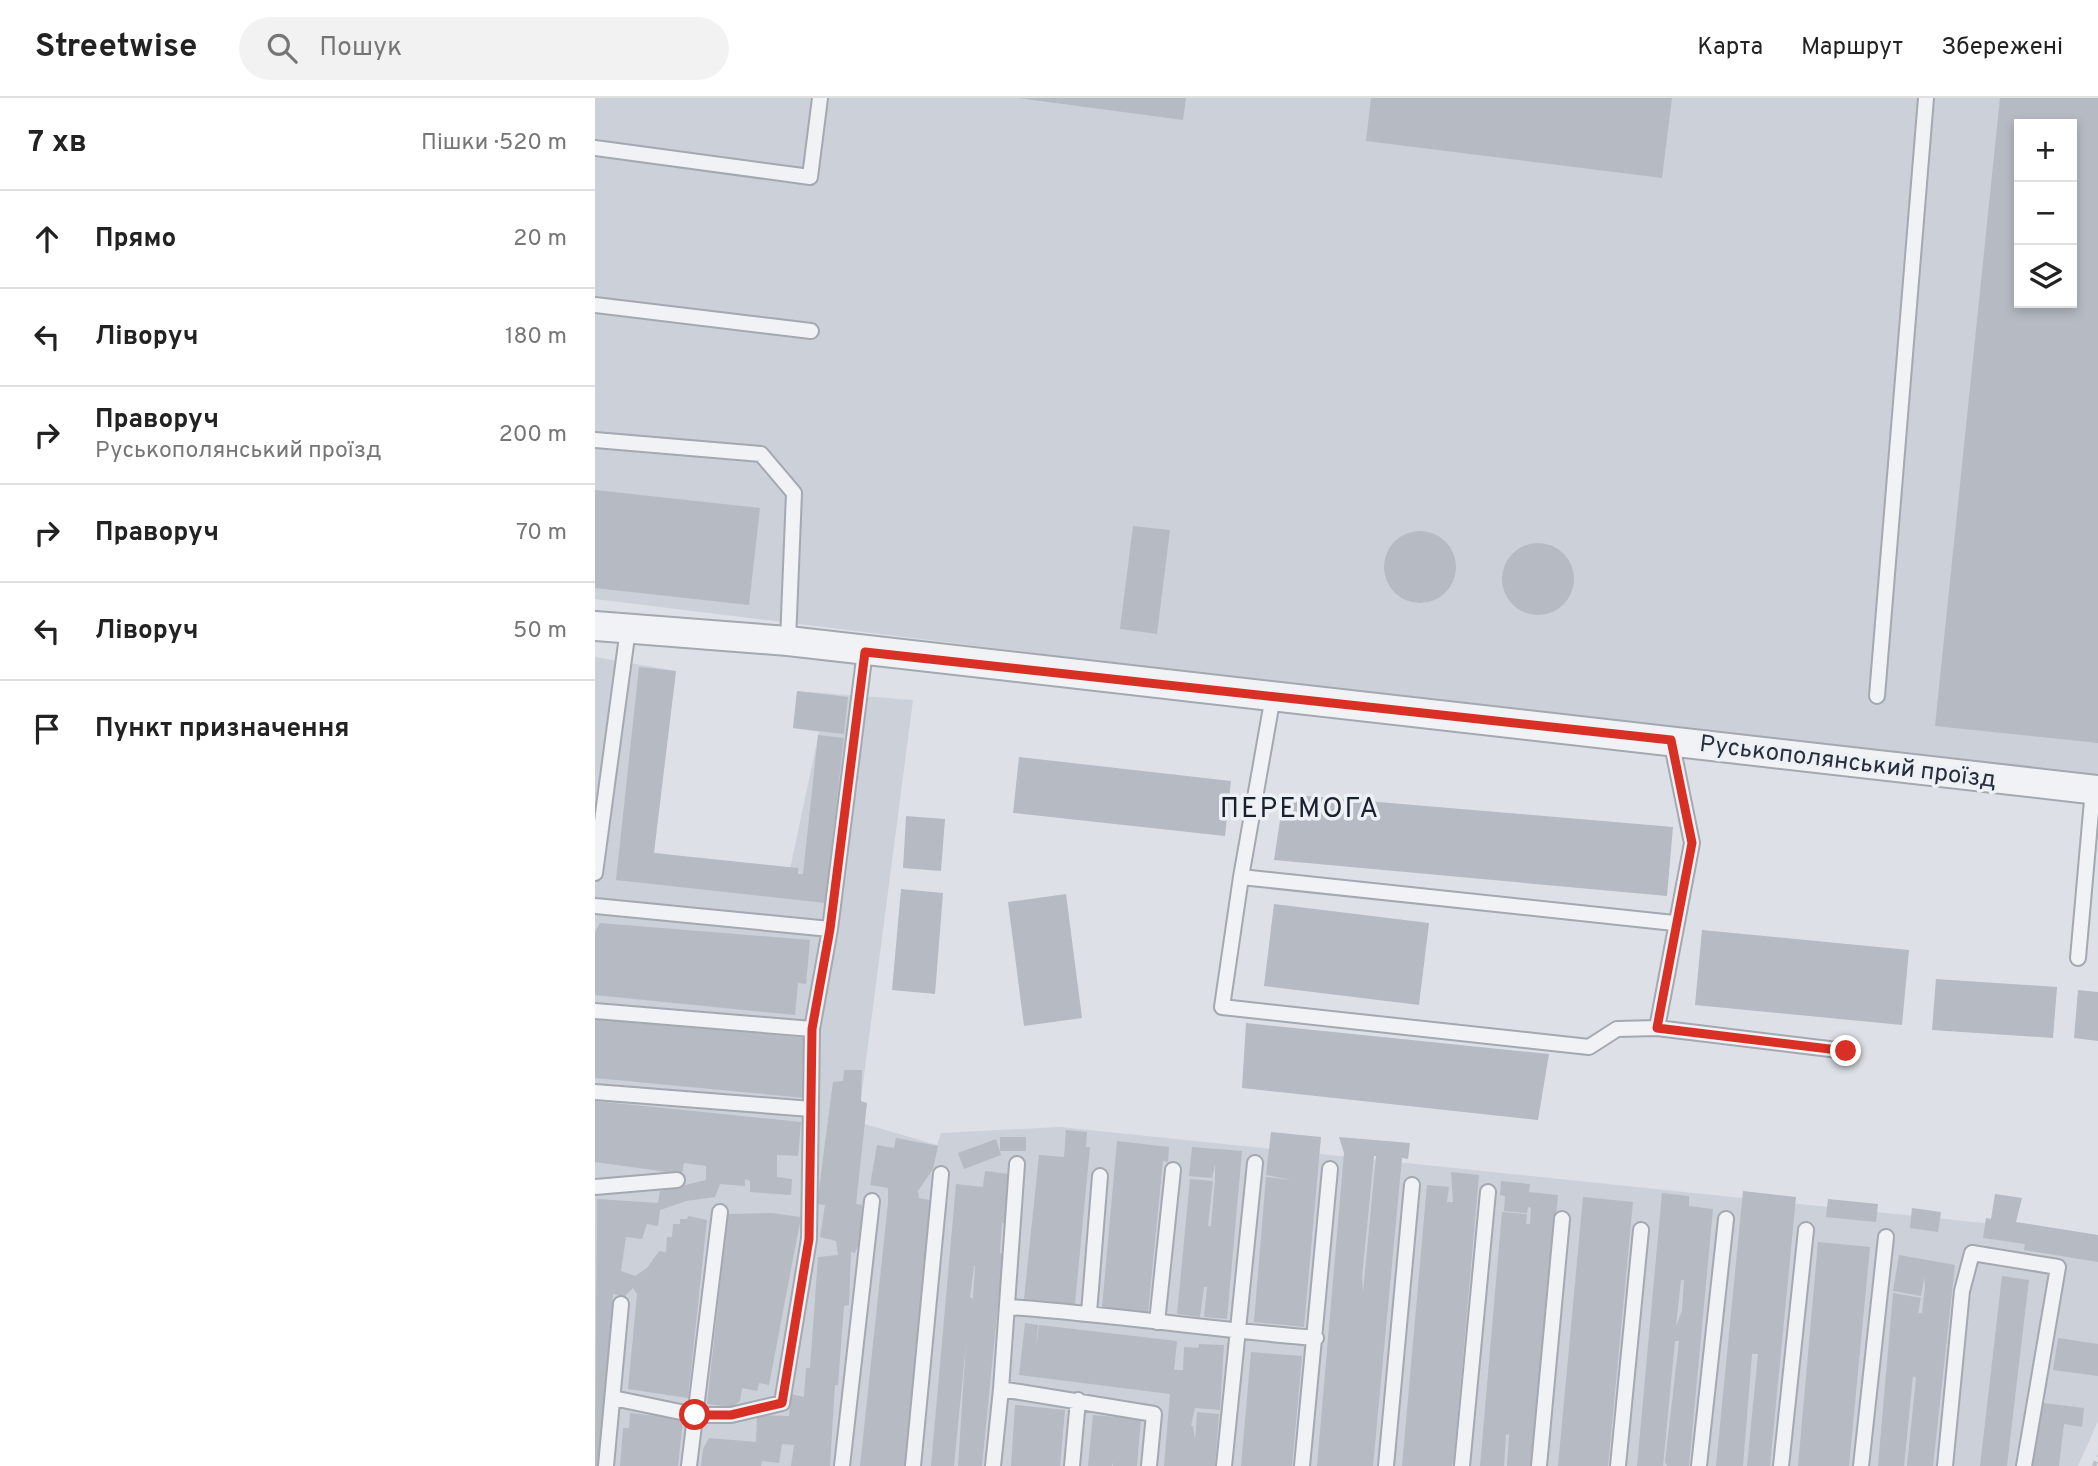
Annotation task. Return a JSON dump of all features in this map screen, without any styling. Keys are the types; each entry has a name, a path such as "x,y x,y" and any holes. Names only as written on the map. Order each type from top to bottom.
{"street":[{"name":"Руськополянський проїзд","path":"595,626 788,641 865,652 1273,695 2096,789"}],"lane":[{"path":"595,148 810,177 820,98"},
{"path":"1877,696 1926,98"},
{"path":"595,305 811,331"},
{"path":"595,440 761,453 781,473 794,493 788,641"},
{"path":"595,873 628,629"},
{"path":"613,1398 695,1415 731,1415 782,1403 809,1239 812,1029 830,929 865,652"},
{"path":"1273,695 1241,877 1222,1007 1589,1047 1617,1029 1657,1028 1846,1051"},
{"path":"1657,1028 1674,923 1692,843 1671,740"},
{"path":"2078,958 2096,789"},
{"path":"1241,877 1674,923"},
{"path":"595,906 830,929"},
{"path":"595,1011 812,1029"},
{"path":"595,1092 811,1109"},
{"path":"1224,1466 1255,1163"},
{"path":"993,1466 1009,1307 1017,1164"},
{"path":"1302,1466 1330,1169"},
{"path":"1157,1322 1173,1170"},
{"path":"913,1466 941,1174"},
{"path":"1089,1312 1100,1176"},
{"path":"595,1186 677,1180"},
{"path":"1386,1466 1412,1185"},
{"path":"1462,1466 1488,1192"},
{"path":"842,1466 872,1201"},
{"path":"689,1466 720,1212"},
{"path":"1539,1466 1562,1219"},
{"path":"1699,1466 1725,1219"},
{"path":"1618,1466 1641,1230"},
{"path":"1781,1466 1806,1230"},
{"path":"1861,1466 1886,1237"},
{"path":"1945,1466 1962,1291 1972,1253 2058,1267 2024,1466"},
{"path":"606,1466 621,1304"},
{"path":"1009,1307 1089,1312 1238,1332 1316,1338"},
{"path":"1001,1390 1154,1413 1149,1466"},
{"path":"1072,1466 1078,1400"}],"path":[{"path":"2094,1466 2098,1456"}],"shaded area":[{"path":"595,98 2098,98 2098,784 595,599"},
{"path":"595,657 676,671 653,852 789,874 819,732 793,728 797,691 913,700 858,1122 937,1145 941,1133 1060,1127 2098,1235 2098,1421 2078,1466 595,1466"}],"building":[{"path":"1018,98 1186,98 1183,120"},
{"path":"1371,98 1672,98 1662,178 1366,141"},
{"path":"2000,98 2098,98 2098,743 1935,726"},
{"path":"595,490 760,508 749,605 595,588"},
{"path":"1133,526 1170,530 1157,634 1120,629"},
{"path":"1413,531 1427,531 1446,541 1456,560 1456,574 1446,593 1427,603 1413,603 1394,593 1384,574 1384,560 1394,541"},
{"path":"1531,543 1545,543 1564,553 1574,572 1574,586 1564,605 1545,615 1531,615 1512,605 1502,586 1502,572 1512,553"},
{"path":"639,667 676,671 654,853 798,868 798,874 803,874 818,735 844,738 825,903 616,880"},
{"path":"797,691 848,697 844,734 793,728"},
{"path":"1019,757 1231,781 1225,836 1013,813"},
{"path":"1284,794 1673,827 1667,896 1274,860"},
{"path":"906,816 945,819 941,871 903,868"},
{"path":"901,889 943,893 935,994 892,990"},
{"path":"1066,894 1082,1018 1024,1026 1008,902"},
{"path":"1274,904 1429,923 1419,1005 1264,986"},
{"path":"600,923 810,940 806,984 798,983 795,1015 595,995 595,932"},
{"path":"1702,930 1909,950 1902,1025 1695,1005"},
{"path":"1936,979 2057,987 2053,1038 1932,1030"},
{"path":"2078,990 2098,992 2098,1041 2074,1038"},
{"path":"595,1019 808,1038 805,1098 595,1078"},
{"path":"1246,1023 1549,1054 1538,1120 1242,1088"},
{"path":"844,1070 862,1070 861,1101 867,1103 856,1204 862,1205 860,1241 855,1253 851,1252 849,1305 844,1306 830,1466 791,1466 794,1445 782,1444 779,1463 762,1461 761,1466 701,1466 703,1449 709,1438 756,1442 757,1415 789,1416 791,1394 804,1397 806,1368 810,1368 818,1257 838,1255 836,1241 820,1237 825,1205 817,1204 833,1082 843,1081"},
{"path":"595,1101 801,1122 798,1156 777,1155 777,1177 792,1179 791,1195 750,1192 750,1181 745,1179 745,1186 720,1184 715,1197 686,1201 660,1210 658,1226 647,1224 642,1239 626,1237 621,1271 635,1276 647,1268 659,1251 666,1252 667,1237 672,1237 673,1224 680,1224 680,1219 687,1219 688,1216 707,1220 688,1398 628,1389 637,1294 633,1288 625,1296 613,1294 599,1466 595,1466 597,1199 658,1203 660,1191 706,1180 706,1166 684,1163 682,1174 595,1162"},
{"path":"1066,1130 1087,1132 1086,1147 1090,1147 1075,1304 1024,1299 1039,1155 1064,1157"},
{"path":"1271,1132 1321,1137 1304,1327 1254,1322 1266,1177 1291,1180 1266,1175"},
{"path":"1000,1137 1026,1137 1026,1151 1000,1151"},
{"path":"1339,1137 1410,1143 1408,1159 1402,1158 1373,1466 1317,1466 1344,1153","holes":["1376,1156 1363,1292 1362,1277"]},
{"path":"896,1138 938,1146 933,1169 918,1191 919,1198 930,1200 907,1466 860,1466 888,1203 888,1188 870,1185 877,1145 894,1148"},
{"path":"996,1139 1001,1155 964,1169 958,1153"},
{"path":"1117,1141 1169,1147 1168,1162 1163,1161 1148,1312 1102,1307"},
{"path":"1192,1147 1242,1151 1227,1319 1204,1317 1207,1287 1204,1287 1200,1317 1177,1314 1190,1179 1213,1181 1208,1226 1211,1226 1215,1164 1212,1178 1189,1176"},
{"path":"985,1171 1010,1174 1006,1223 1002,1223 1000,1253 1003,1254 982,1466 958,1466 966,1344 954,1466 931,1466 956,1184 983,1187","holes":["975,1266 973,1299 970,1297"]},
{"path":"1451,1172 1479,1175 1454,1459 1452,1466 1402,1466 1427,1185 1449,1187 1447,1202 1453,1202"},
{"path":"1501,1181 1530,1184 1529,1192 1558,1195 1532,1466 1507,1466 1509,1435 1506,1434 1504,1466 1480,1466 1502,1212 1527,1214 1526,1224 1530,1224 1531,1208 1528,1207 1527,1213 1504,1211 1505,1196 1500,1195"},
{"path":"1743,1191 1796,1197 1770,1466 1747,1466 1758,1354 1752,1354 1743,1466 1716,1466"},
{"path":"1662,1193 1689,1196 1689,1206 1713,1209 1689,1466 1667,1466 1665,1462 1679,1341 1675,1341 1663,1466 1637,1466","holes":["1681,1280 1684,1280 1682,1311 1676,1326"]},
{"path":"1995,1194 2022,1198 2016,1222 2098,1235 2098,1262 2024,1250 2025,1244 1983,1238 1986,1218 1991,1219"},
{"path":"1583,1197 1633,1202 1608,1466 1558,1466"},
{"path":"1828,1199 1878,1204 1876,1222 1826,1217"},
{"path":"1912,1208 1941,1212 1938,1232 1910,1228"},
{"path":"772,1213 801,1217 769,1385 759,1383 757,1391 742,1388 740,1401 732,1407 707,1404 728,1214"},
{"path":"1818,1242 1870,1247 1849,1466 1798,1466"},
{"path":"1899,1255 1955,1265 1933,1466 1907,1466 1916,1378 1913,1376 1904,1466 1878,1466 1893,1293 1921,1298 1918,1313 1922,1313 1925,1286 1924,1278 1921,1296 1893,1291"},
{"path":"2002,1276 2029,1280 2007,1466 1980,1466"},
{"path":"1025,1323 1038,1325 1036,1348 1039,1325 1177,1341 1174,1370 1183,1370 1184,1347 1198,1348 1199,1344 1224,1345 1220,1410 1195,1408 1191,1426 1195,1441 1197,1412 1219,1414 1215,1466 1164,1466 1170,1394 1019,1375"},
{"path":"2058,1338 2098,1344 2098,1376 2053,1370"},
{"path":"1251,1352 1302,1356 1292,1466 1241,1466"},
{"path":"2043,1403 2084,1408 2082,1427 2064,1424 2059,1466 2033,1466"},
{"path":"1015,1405 1065,1410 1060,1466 1011,1466"},
{"path":"630,1413 683,1419 678,1466 620,1466 623,1428 629,1428"},
{"path":"1093,1415 1141,1419 1137,1466 1113,1466 1112,1462 1112,1466 1088,1466"}],"district":[{"name":"ПЕРЕМОГА","path":"1300,807"}],"route":[{"path":"695,1415 731,1415 782,1403 809,1239 812,1029 830,929 865,652 1671,740 1692,843 1674,923 1657,1028 1846,1051"}]}
